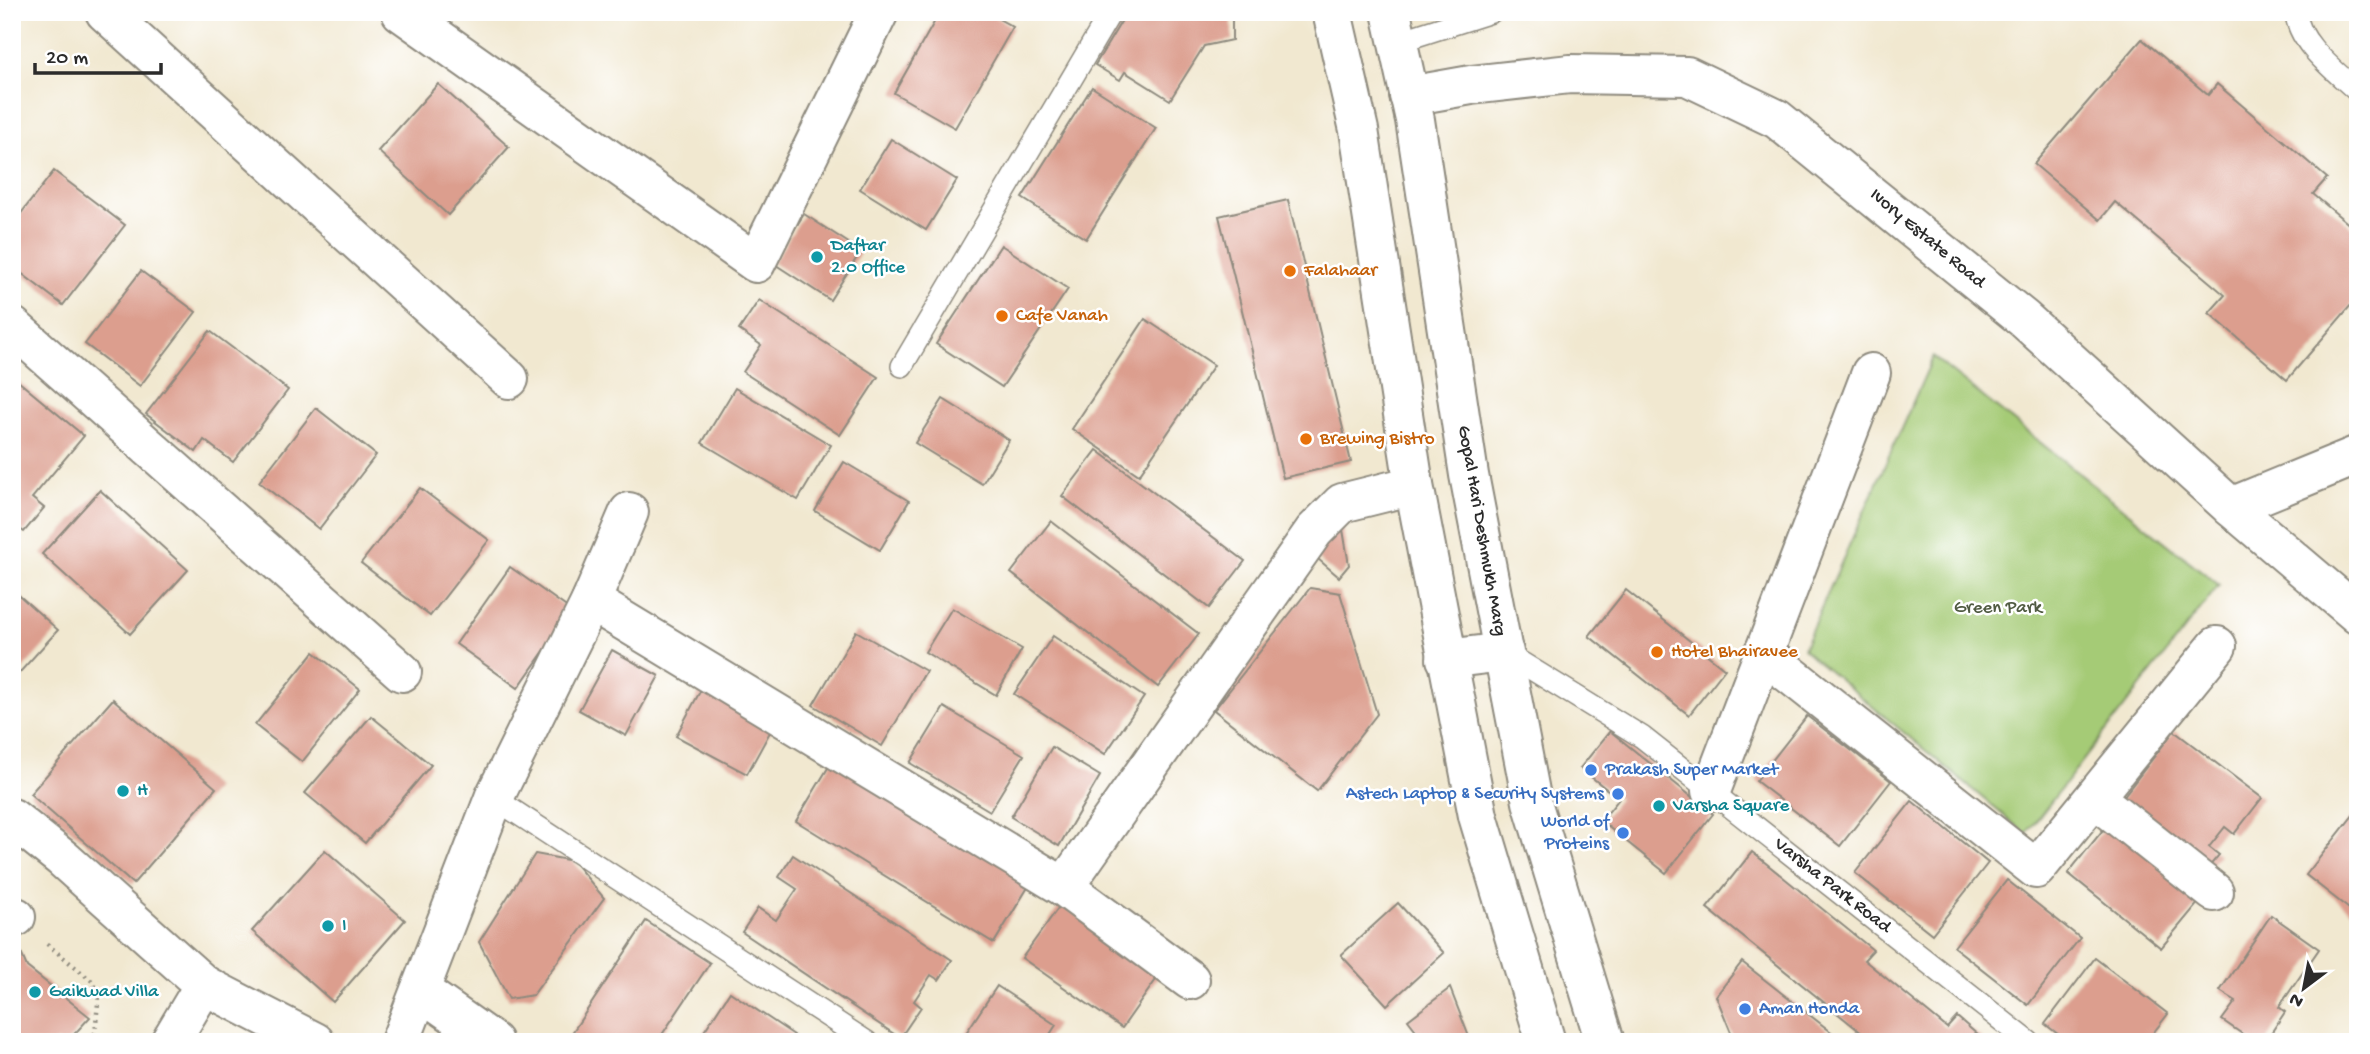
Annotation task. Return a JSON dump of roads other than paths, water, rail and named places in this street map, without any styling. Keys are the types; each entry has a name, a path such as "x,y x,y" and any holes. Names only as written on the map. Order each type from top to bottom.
{"street":[{"path":"105,12 509,379"},
{"path":"401,12 757,262 879,12"},
{"path":"1332,12 1359,130 1414,485 1478,816 1546,1042"},
{"name":"Gopal Hari Deshmukh Marg","path":"1394,27 1409,96 1469,475 1532,802 1605,1042"},
{"name":"Ivory Estate Road","path":"1409,96 1471,85 1570,74 1688,76 1777,119 2024,319 2231,507 2358,615"},
{"path":"12,326 402,671"},
{"path":"1711,791 1871,373"},
{"path":"2231,507 2358,455"},
{"path":"1064,887 1314,531 1342,503 1414,485"},
{"path":"400,1042 494,798 591,601 629,512"},
{"path":"591,601 1064,887 1190,980"},
{"path":"1763,653 2036,869 2217,646"},
{"path":"1447,659 1504,652"},
{"path":"2095,798 2214,892"},
{"path":"12,818 62,858 204,985 314,1042"},
{"path":"170,1042 204,985"},
{"path":"421,992 493,1042"}],"lane":[{"path":"902,366 1111,12"},
{"path":"1394,27 1491,12"},
{"path":"2296,12 2296,24 2315,49 2358,92"},
{"name":"Varsha Park Road","path":"1504,652 1642,737 2029,1042"},
{"path":"494,798 867,1042"}],"place":[{"name":"Daftar 2.0 Office","path":"817,257"},
{"name":"Falahaar","path":"1290,271"},
{"name":"Cafe Vanah","path":"1002,316"},
{"name":"Brewing Bistro","path":"1306,439"},
{"name":"Hotel Bhairavee","path":"1657,652"},
{"name":"Prakash Super Market","path":"1591,770"},
{"name":"H","path":"123,791"},
{"name":"Astech Laptop & Security Systems","path":"1618,794"},
{"name":"Varsha Square","path":"1659,806"},
{"name":"World of Proteins","path":"1623,833"},
{"name":"I","path":"328,926"},
{"name":"Gaikwad Villa","path":"35,992"},
{"name":"Aman Honda","path":"1745,1009"}],"park label":[{"name":"Green Park","path":"1998,608"}]}
